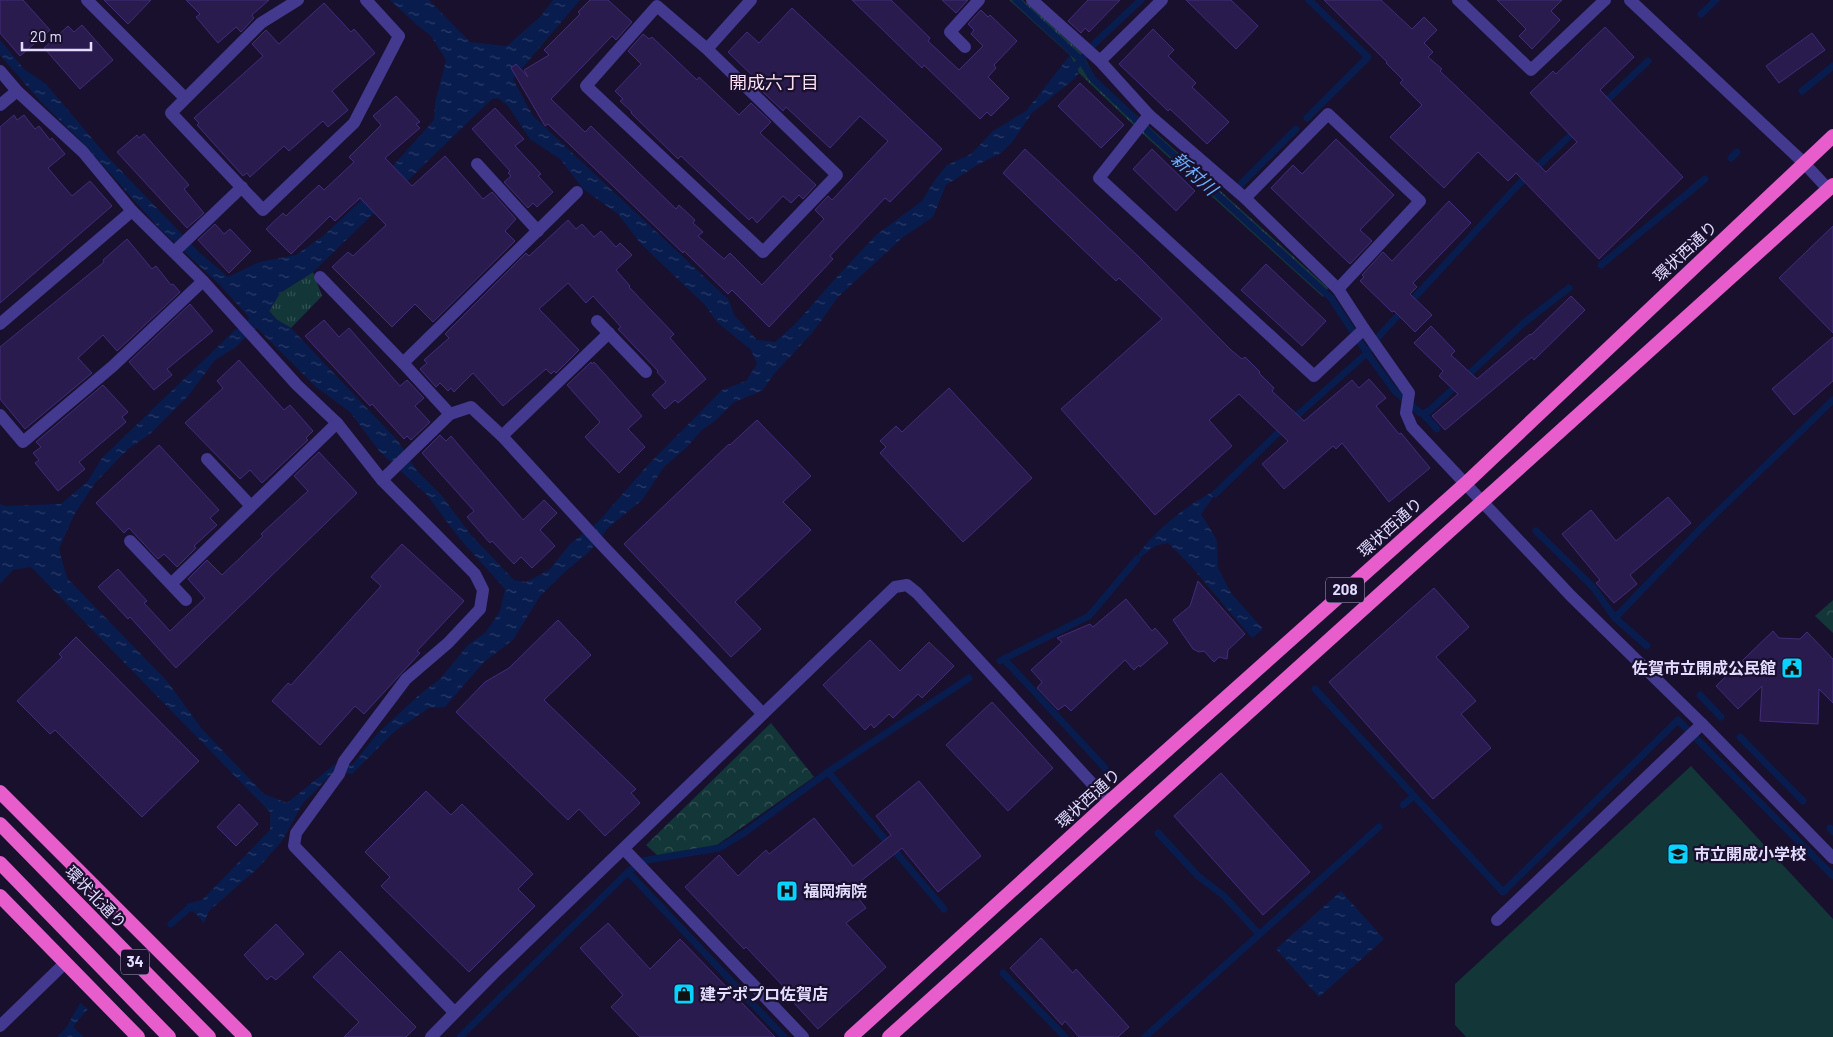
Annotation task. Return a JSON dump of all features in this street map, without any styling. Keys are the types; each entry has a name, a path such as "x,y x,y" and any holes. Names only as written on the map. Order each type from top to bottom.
{"highway":[{"name":"環状西通り","path":"851,1037 1109,802 1465,484 1833,136"},
{"name":"208","path":"889,1037 1831,187"},
{"path":"0,792 245,1037"},
{"name":"環状北通り","path":"0,824 208,1037"},
{"name":"34","path":"0,863 169,1037"},
{"path":"0,896 138,1037"}],"street":[{"path":"87,0 185,98"},
{"path":"298,0 260,23 171,113 263,210 354,123 399,36 366,0"},
{"path":"707,49 751,0"},
{"path":"965,47 950,32 979,0"},
{"path":"1032,0 1098,58 1147,118 1245,198 1338,288 1365,333 1409,393 1406,414 1412,428 1571,596 1833,858"},
{"path":"1098,58 1162,0"},
{"path":"1458,0 1531,70 1605,0"},
{"path":"1630,0 1804,164 1831,187"},
{"path":"657,6 707,49 837,174 764,252 586,86 657,6"},
{"path":"0,71 17,90 83,152 132,211 203,281 297,385 337,423 382,480 475,574 483,590 480,609 448,642 406,679 344,761 339,774 296,833 294,846 454,1012"},
{"path":"0,105 17,90"},
{"path":"1245,198 1328,114 1420,201 1338,288"},
{"path":"1147,118 1100,178 1314,376 1349,343 1365,333"},
{"path":"477,164 538,231"},
{"path":"174,252 242,188"},
{"path":"403,363 577,192"},
{"path":"0,324 132,211"},
{"path":"320,277 450,414"},
{"path":"0,415 23,442 113,366 203,281"},
{"path":"597,322 646,372"},
{"path":"502,436 609,333"},
{"path":"382,480 450,414 471,407 502,436 584,526 763,714"},
{"path":"172,583 337,423"},
{"path":"207,459 251,506"},
{"path":"130,541 172,583 186,600"},
{"path":"431,1037 454,1012 628,852 763,714 895,587 906,585 917,593 1109,802"},
{"path":"1497,920 1699,726"},
{"path":"628,852 803,1037"},
{"path":"0,1026 65,963"}],"green space":[{"path":"1009,0 1023,0 1082,53 1096,79 1328,288 1323,297 1143,134 1079,73 1070,55"},
{"path":"313,272 322,296 291,328 277,320 269,311 280,293"},
{"path":"1833,600 1833,633 1815,616"},
{"path":"771,723 814,777 714,847 658,856 646,845"},
{"path":"1691,766 1833,919 1833,1037 1466,1037 1455,1025 1455,984"}],"water":[{"path":"390,0 429,0 470,42 507,46 541,16 553,0 580,0 513,79 533,116 729,300 734,315 757,340 775,342 797,322 876,235 922,201 934,181 947,165 971,154 993,131 1026,111 1070,55 1079,73 1032,113 1013,141 1001,153 979,164 946,185 933,217 902,238 838,297 813,332 774,374 762,391 734,402 664,467 642,500 608,528 589,552 540,596 513,640 484,662 445,707 429,708 394,732 352,774 339,772 331,775 303,803 282,841 258,868 209,911 204,923 186,904 202,900 270,830 270,812 31,567 13,570 0,584 0,504 5,506 61,504 88,481 102,458 234,331 247,322 249,317 219,284 159,228 81,141 40,101 0,55 0,40 24,69 46,84 106,155 199,252 228,277 259,262 296,255 323,236 365,197 434,120 435,103 446,60 431,36","holes":["498,98 508,106 530,139 560,159 583,189 618,214 640,243 705,305 717,322 751,350 757,364 746,381 722,390 647,466 599,521 570,544 549,570 526,582 514,580 471,535 442,496 417,471 398,441 291,328 277,320 269,311 280,293 313,272 492,99","257,328 316,387 350,412 380,452 427,495 460,539 505,589 500,611 486,632 468,645 440,679 419,695 377,734 353,764 347,766 335,764 287,803 264,794 202,729 167,681 67,578 59,549 74,515 95,483 127,450 151,433 189,395 215,360 236,347 252,330"]},
{"path":"1220,488 1201,514 1217,540 1218,568 1231,593 1263,629 1252,638 1190,565 1168,543 1155,546 1131,565 1148,542 1170,520 1195,502"},
{"path":"1341,891 1384,939 1319,997 1276,949"},
{"path":"80,1003 88,1009 73,1027 84,1037 57,1037 66,1028"}],"building":[{"path":"0,0 23,0 50,30 20,56 0,33"},
{"path":"104,0 151,0 128,24"},
{"path":"186,0 269,0 252,15 254,18 241,32 236,27 218,43 196,17 200,14"},
{"path":"590,0 608,0 632,22 616,40 612,36 551,99 585,132 591,126 676,209 679,205 695,220 693,223 703,232 698,236 724,259 730,253 762,285 824,219 815,210 828,196 832,200 888,141 860,116 830,148 786,107 783,111 762,91 765,88 728,52 747,32 759,43 792,8 942,149 890,202 885,198 830,256 833,259 769,327 732,290 728,294 684,251 683,253 548,124 545,126 511,68 516,64 528,77 524,70 549,55 544,50 580,14 578,12"},
{"path":"852,0 891,0 930,38 928,41 959,70 983,46 971,34 974,30 968,24 981,10 988,17 990,15 1017,41 994,65 996,68 988,77 1009,98 991,116 987,112 980,119 924,65 922,68"},
{"path":"942,0 968,0 956,13"},
{"path":"1088,0 1120,0 1089,32 1085,28 1081,33 1068,21"},
{"path":"1186,0 1231,0 1258,26 1236,49"},
{"path":"1324,0 1381,0 1412,29 1424,17 1437,30 1424,43 1433,52 1428,57 1442,69 1440,71 1546,172 1577,142 1530,93 1553,71 1556,74 1605,27 1634,57 1600,90 1683,177 1599,259 1516,173 1508,181 1478,152 1444,188 1390,137 1422,105 1400,83 1403,80 1387,62"},
{"path":"1497,0 1562,0 1551,11 1560,20 1532,49 1519,36 1526,29"},
{"path":"324,3 351,32 354,29 375,53 332,91 348,110 328,127 323,121 289,151 284,146 250,177 247,173 243,176 197,125 199,123 194,118 263,56 252,44 266,30 279,44"},
{"path":"82,25 113,60 80,89 44,48 68,26 74,32"},
{"path":"1153,29 1174,50 1168,56 1196,83 1192,87 1229,122 1207,144 1170,109 1168,111 1119,64"},
{"path":"1812,33 1825,50 1779,83 1766,66"},
{"path":"643,34 649,39 652,37 697,80 699,77 739,115 751,103 771,122 760,133 816,185 803,199 799,195 791,203 783,196 757,223 752,217 749,220 681,156 678,159 631,113 620,101 623,99 615,91 641,64 628,51"},
{"path":"1080,83 1124,125 1101,148 1058,106"},
{"path":"396,96 420,122 416,124 420,128 385,158 412,186 445,156 483,199 492,192 516,219 505,231 515,241 433,322 415,304 392,327 332,267 348,252 353,256 386,225 360,198 335,221 330,216 291,254 266,229 283,213 286,216 319,185 324,190 354,162 349,157 381,125 373,116"},
{"path":"495,108 524,139 515,146 541,174 538,176 553,192 537,207 533,203 528,208 504,182 511,176 508,173 510,171 472,129"},
{"path":"14,115 17,120 24,115 35,129 39,126 65,154 48,168 72,196 90,181 112,206 0,303 0,127"},
{"path":"144,134 189,185 184,189 204,213 187,228 117,152 137,135 139,138"},
{"path":"1336,139 1394,195 1360,230 1372,241 1350,264 1271,188 1293,165 1302,174"},
{"path":"1025,149 1139,257 1231,350 1242,359 1245,357 1274,388 1272,391 1304,421 1352,380 1359,388 1369,379 1386,398 1376,406 1430,468 1389,502 1342,443 1336,449 1333,446 1284,489 1262,464 1288,441 1239,394 1209,420 1232,446 1155,515 1061,409 1162,319 1119,278 1116,281 1003,173"},
{"path":"1152,149 1195,191 1176,211 1133,169"},
{"path":"1449,201 1471,223 1413,283 1417,287 1410,294 1432,315 1415,332 1360,281 1364,277 1362,275 1383,252 1392,261"},
{"path":"568,220 576,229 582,224 594,237 601,231 616,247 620,243 632,255 616,270 629,287 674,334 670,338 706,379 678,403 675,400 665,409 652,395 666,382 658,371 618,329 621,327 593,296 586,303 568,283 539,309 579,350 556,373 554,371 551,374 546,369 503,406 473,373 454,392 451,388 448,391 440,383 436,387 420,369 427,363 424,360 449,338 445,334 526,253 529,256"},
{"path":"215,224 224,234 230,229 251,251 229,273 198,240"},
{"path":"1833,226 1833,333 1779,278"},
{"path":"127,239 152,269 156,266 171,285 173,284 180,292 117,351 103,335 78,358 92,373 25,429 0,399 0,347 104,262 103,260"},
{"path":"1266,264 1326,321 1302,346 1241,290"},
{"path":"1571,296 1585,310 1534,360 1532,357 1445,430 1432,416 1458,394 1439,376 1443,371 1414,343 1431,326 1455,351 1451,355 1477,379 1531,335"},
{"path":"190,304 213,331 167,369 172,375 154,390 129,362"},
{"path":"324,320 339,337 349,328 400,386 407,380 424,398 415,406 430,422 411,440 407,436 404,439 372,404 370,406 305,336"},
{"path":"1833,337 1833,381 1794,415 1772,389"},
{"path":"239,360 284,410 290,405 313,431 306,438 308,440 262,483 250,470 240,479 185,423 223,388 217,381"},
{"path":"591,362 592,364 594,362 642,416 628,429 645,447 619,473 585,437 600,422 567,385"},
{"path":"103,385 128,412 122,417 126,422 79,462 85,469 58,491 35,463 39,460 33,453 41,447 36,442"},
{"path":"949,388 1032,478 963,542 880,453 886,447 880,441 896,426 902,432"},
{"path":"757,420 811,476 783,502 811,530 735,602 761,629 731,657 624,544 729,444"},
{"path":"440,435 446,441 451,436 523,520 544,500 557,513 540,530 555,546 532,568 521,557 514,564 492,541 490,543 467,517 474,511 422,453"},
{"path":"159,445 219,510 210,518 217,525 194,546 196,548 177,567 164,554 158,559 129,528 124,533 96,503"},
{"path":"319,452 357,493 176,668 130,617 128,619 98,587 118,569 147,601 144,603 170,631 205,598 188,579 207,560 222,575 263,536 261,534 308,491 294,476"},
{"path":"1668,497 1691,523 1630,575 1637,584 1614,603 1596,583 1600,580 1562,534 1591,510 1616,541"},
{"path":"402,544 464,601 417,651 420,653 364,714 355,706 320,745 272,701 288,683 291,685 381,586 371,577"},
{"path":"1198,581 1245,634 1228,650 1227,659 1219,657 1214,662 1204,651 1199,652 1193,649 1173,620 1190,606"},
{"path":"1434,588 1469,627 1436,657 1476,701 1461,714 1491,748 1433,799 1329,682"},
{"path":"1126,599 1152,631 1155,628 1168,643 1134,670 1125,660 1071,711 1065,705 1058,710 1037,688 1042,682 1031,670 1062,642 1057,638 1090,624 1093,627"},
{"path":"558,620 591,655 544,700 636,789 631,793 640,803 605,836 579,809 568,820 456,712 485,682 509,668"},
{"path":"1773,631 1779,638 1800,639 1807,632 1833,659 1833,703 1819,689 1818,724 1760,721 1762,686 1738,709 1716,686"},
{"path":"76,637 199,761 142,817 55,730 50,734 17,701 62,657 59,654"},
{"path":"870,640 900,671 929,642 954,666 922,698 918,694 893,718 889,714 874,728 871,724 865,730 823,685"},
{"path":"992,702 1053,768 1008,811 946,745"},
{"path":"1221,773 1310,872 1263,915 1174,816"},
{"path":"919,781 981,856 938,892 902,848 851,889 866,908 846,923 886,967 818,1029 781,989 784,987 746,947 744,949 685,887 719,855 738,876 766,850 769,854 814,818 853,866 891,835 876,816"},
{"path":"426,791 451,815 462,804 533,874 518,889 535,906 469,972 381,886 390,877 365,852"},
{"path":"239,804 258,824 236,846 217,827"},
{"path":"608,923 650,969 680,939 775,1037 640,1037 611,1007 623,995 580,948"},
{"path":"276,924 304,954 276,980 271,976 267,980 244,955"},
{"path":"1041,938 1073,973 1076,969 1129,1027 1118,1037 1079,1037 1065,1021 1062,1025 1010,968"},
{"path":"340,951 416,1027 406,1037 344,1037 359,1022 313,977"}],"waterway":[{"name":"新村川","path":"1016,0 1081,60 1092,78 1155,138 1331,298 1367,353 1380,335 1519,184 1576,130"},
{"path":"1070,73 1096,42 1141,0"},
{"path":"1307,118 1368,57 1309,0"},
{"path":"1701,14 1716,0"},
{"path":"1602,105 1648,61"},
{"path":"1802,91 1833,66"},
{"path":"1241,184 1296,129"},
{"path":"1731,158 1737,152"},
{"path":"1601,265 1705,179"},
{"path":"1292,420 1367,353 1394,390 1423,414 1429,411 1525,322 1569,288"},
{"path":"1536,531 1593,587 1615,618 1703,526 1833,400"},
{"path":"1423,414 1437,429"},
{"path":"1215,494 1284,427"},
{"path":"1000,661 1089,616 1137,559"},
{"path":"1615,618 1647,646"},
{"path":"1004,659 1105,768"},
{"path":"460,1037 628,872 642,861 719,848 744,833 828,772 969,678"},
{"path":"1315,689 1503,892 1678,720 1833,876"},
{"path":"1700,695 1721,717"},
{"path":"1740,737 1803,801"},
{"path":"828,772 944,909"},
{"path":"1403,805 1414,796"},
{"path":"1145,1037 1379,827"},
{"path":"1830,828 1833,832"},
{"path":"1158,833 1198,876 1224,896 1259,934"},
{"path":"628,872 784,1037"},
{"path":"171,924 189,908 198,908"},
{"path":"1003,973 1065,1037"}],"place":[{"name":"佐賀市立開成公民館","path":"1792,668"},
{"name":"市立開成小学校","path":"1678,854"},
{"name":"福岡病院","path":"787,891"},
{"name":"建デポプロ佐賀店","path":"684,994"}],"district":[{"name":"開成六丁目","path":"774,83"}]}
